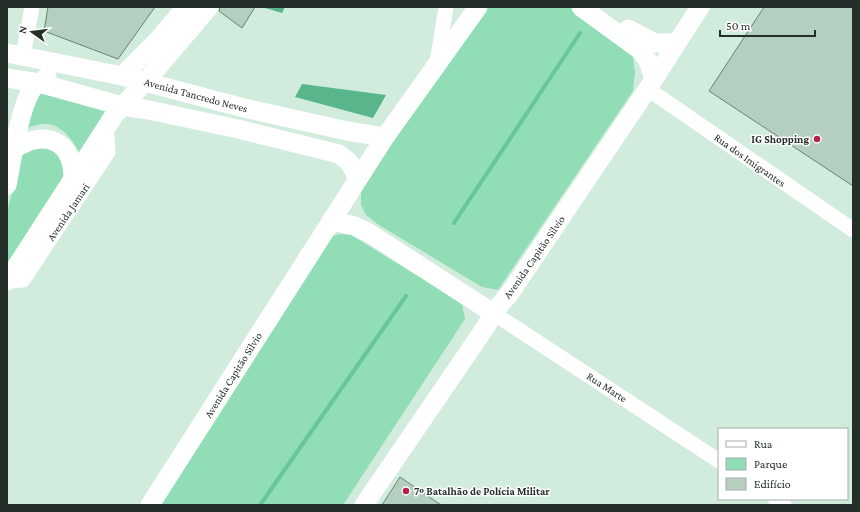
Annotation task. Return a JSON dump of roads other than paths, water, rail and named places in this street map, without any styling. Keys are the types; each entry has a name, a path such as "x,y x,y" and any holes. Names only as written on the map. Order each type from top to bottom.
{"main road":[{"path":"122,76 158,40 186,7"},
{"name":"Avenida Jamari","path":"7,281 106,126 210,7"},
{"name":"Avenida Capitão Silvio","path":"150,505 385,137 478,7"},
{"path":"581,7 640,50 648,61 651,84"},
{"path":"595,7 645,39 655,43 677,43"},
{"name":"Avenida Capitão Silvio","path":"364,505 494,313 510,293 651,84 700,7"},
{"name":"Avenida Tancredo Neves","path":"15,55 122,76 244,108 347,131 385,137"},
{"path":"7,185 14,149 29,95 35,86 62,65"},
{"name":"Avenida Tancredo Neves","path":"7,78 39,83 122,106 149,110 238,129 339,154 349,162 358,178"},
{"path":"238,129 244,108"},
{"path":"14,149 25,142 37,139 49,139 57,143 65,148 73,165 73,179"},
{"path":"331,221 343,222 369,233 494,313"}],"street":[{"path":"15,55 32,7"},
{"path":"437,64 446,7"},
{"name":"Rua dos Imigrantes","path":"651,84 658,96 853,230"},
{"name":"Avenida Jamari","path":"7,281 23,280 108,152 106,126"},
{"name":"Rua Marte","path":"494,313 718,460"}],"waterway":[{"path":"454,223 580,33"},
{"path":"260,505 406,296"}],"place":[{"name":"IG Shopping","path":"817,139"},
{"name":"7º Batalhão de Polícia Militar","path":"406,491"}]}
